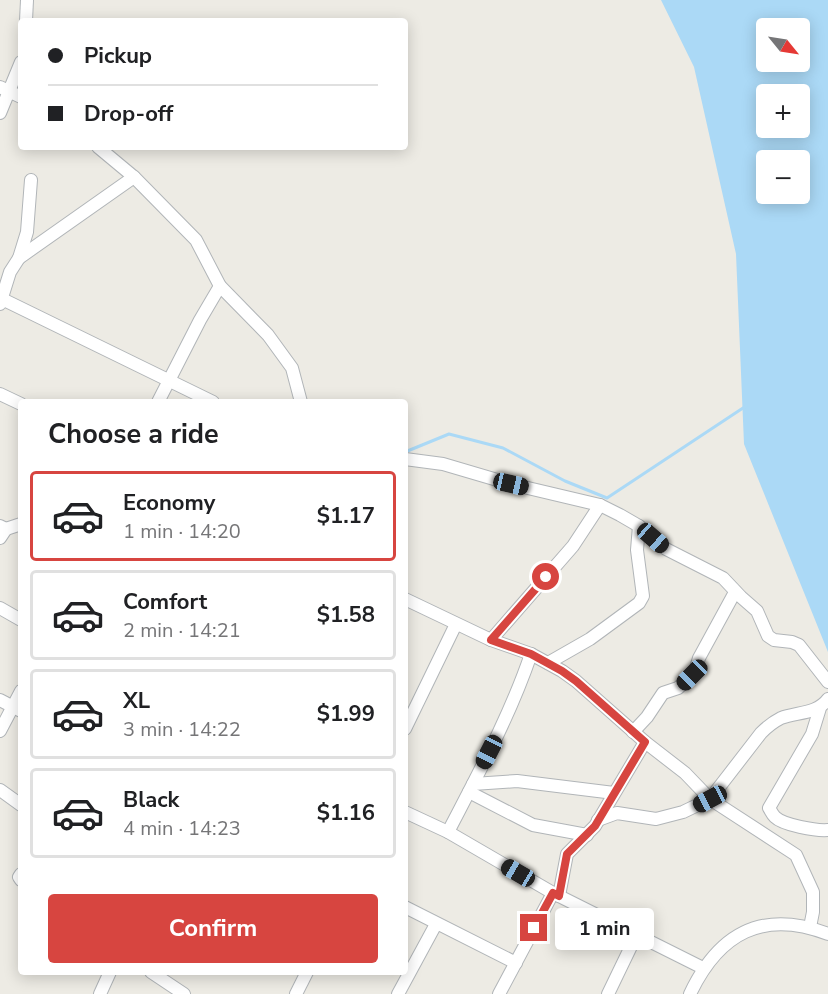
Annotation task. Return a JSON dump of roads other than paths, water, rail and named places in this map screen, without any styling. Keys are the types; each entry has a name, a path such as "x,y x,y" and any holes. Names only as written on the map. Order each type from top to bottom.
{"street":[{"path":"26,18 27,0"},
{"path":"0,113 18,70"},
{"path":"102,150 134,177 196,240 220,286 268,335 292,368 300,399"},
{"path":"19,258 134,177"},
{"path":"31,180 27,232 19,258 10,272 1,300 206,399"},
{"path":"160,399 220,286"},
{"path":"0,394 18,403"},
{"path":"408,459 443,464 511,484 600,505 639,526 666,549 723,578 757,611 768,636 774,640 799,645 828,682"},
{"path":"491,640 573,546 600,505"},
{"path":"2,531 18,525"},
{"path":"548,663 590,639 639,603 643,597 637,550 639,526"},
{"path":"633,732 647,717 663,693 678,688 692,675 735,592"},
{"path":"408,600 491,640 531,654 576,681 633,732 685,773 710,799 796,855 813,892 810,927"},
{"path":"0,608 18,618"},
{"path":"410,706 456,624"},
{"path":"448,832 521,685 531,654"},
{"path":"0,700 16,709 0,731"},
{"path":"598,820 617,813 656,819 683,813 710,799 761,733 770,725 824,704"},
{"path":"824,704 812,734 769,808 779,820 828,830"},
{"path":"499,994 556,894 567,854 587,835 598,820 645,742"},
{"path":"471,788 517,781 614,793"},
{"path":"471,788 532,825 587,835"},
{"path":"0,790 18,803"},
{"path":"408,813 448,832 556,894 703,968"},
{"path":"408,909 516,963"},
{"path":"398,994 436,924"},
{"path":"690,994 703,968 718,950 735,936 757,927 783,924 810,927 828,934"},
{"path":"608,994 637,934"},
{"path":"100,994 109,975"},
{"path":"156,975 184,994"},
{"path":"297,994 306,975"}],"water":[{"path":"661,0 828,0 828,652 744,444 736,254 694,67"}],"waterway":[{"path":"408,451 449,434 503,448 565,481 607,498 746,406"}]}
